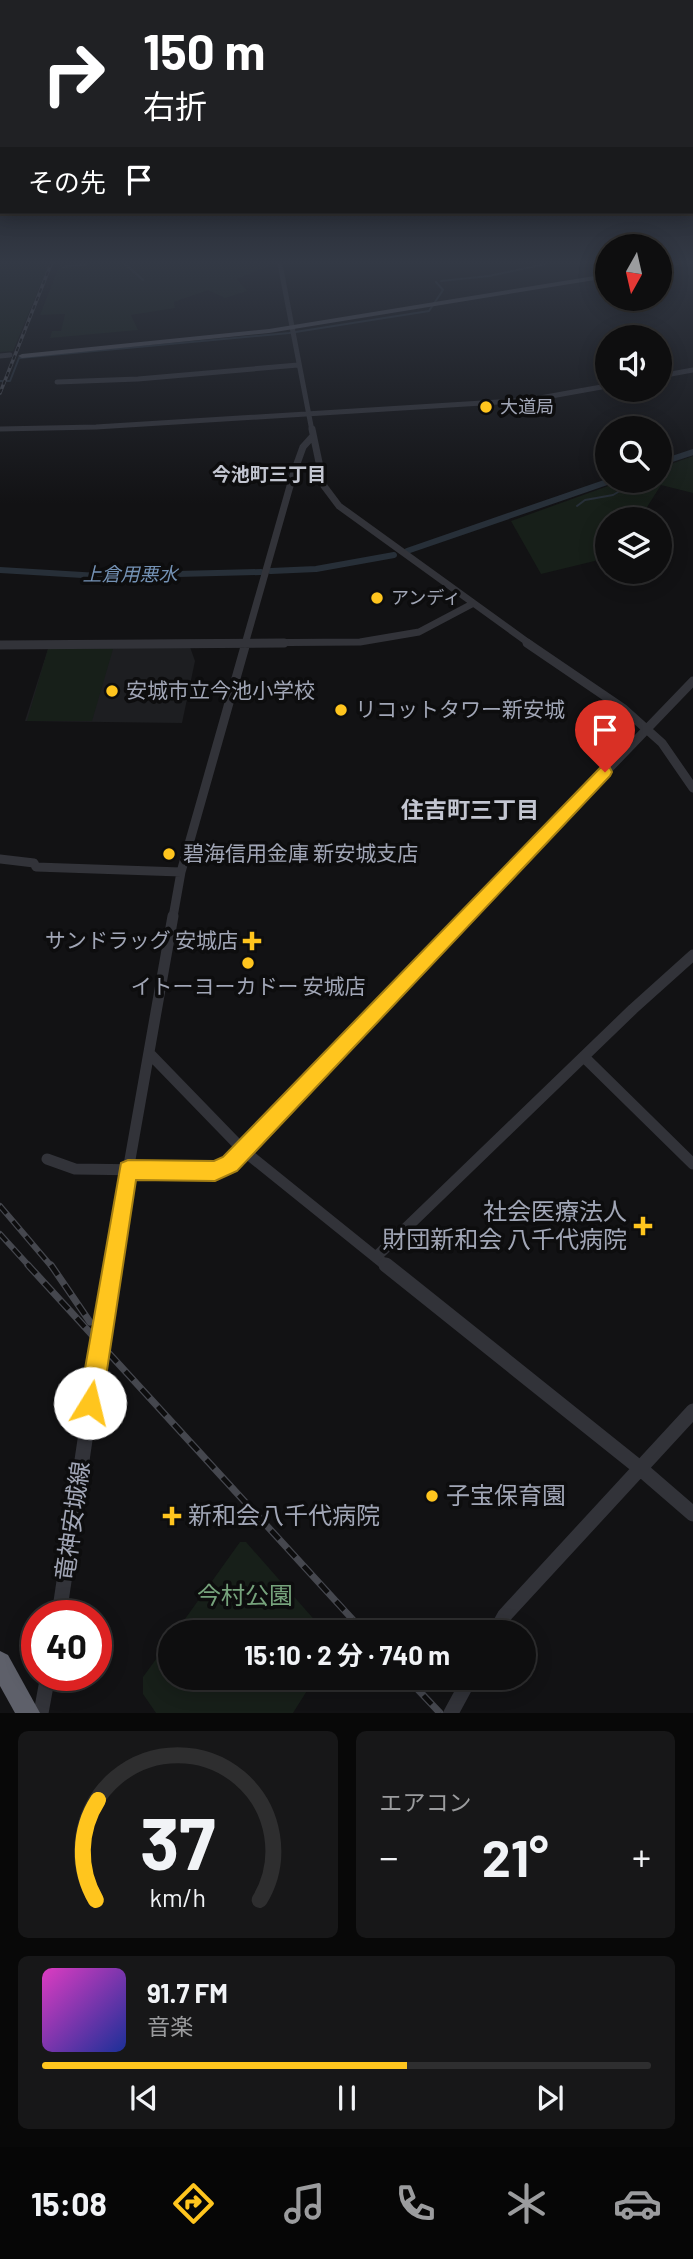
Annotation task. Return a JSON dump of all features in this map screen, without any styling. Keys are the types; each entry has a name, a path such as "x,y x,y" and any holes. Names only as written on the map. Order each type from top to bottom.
{"highway":[{"path":"0,1663 28,1713"}],"main road":[{"path":"23,354 123,344"}],"street":[{"path":"294,344 324,486 338,506 472,604 593,686 648,728 662,743 693,788"},
{"path":"0,356 9,355"},
{"path":"57,382 138,379 298,365"},
{"path":"672,374 693,370"},
{"path":"0,429 96,427 529,400 595,388"},
{"name":"竜神安城線","path":"60,1600 128,1170 181,872 298,461 303,447 312,437"},
{"path":"0,645 360,642 419,632 472,604"},
{"path":"47,1159 75,1169 215,1171 230,1164 693,681"},
{"path":"0,859 34,863 36,867 181,872"},
{"path":"376,1257 633,1009 693,955"},
{"path":"150,1054 244,1151 641,1469 693,1514"},
{"path":"584,1057 693,1164"},
{"path":"502,1620 693,1411"},
{"path":"451,1713 463,1690"},
{"path":"41,1713 45,1691"}],"shaded area":[{"name":"安城市立今池小学校","path":"190,647 195,661 182,723 25,721 48,649"}],"green space":[{"path":"0,344 16,344 13,351 0,352"},
{"path":"693,456 693,493 672,488 672,464"},
{"path":"595,491 595,493 656,493 647,507 595,507 595,561 541,574 511,521"},
{"path":"48,649 113,649 92,721 27,721"},
{"name":"今村公園","path":"240,1542 246,1542 315,1620 184,1620"},
{"name":"今村公園","path":"158,1656 158,1690 307,1690 293,1713 156,1713 143,1694 143,1677"}],"waterway":[{"path":"0,381 10,381 19,358 171,344"},
{"name":"上倉用悪水","path":"672,459 693,452"},
{"name":"上倉用悪水","path":"407,551 595,486"},
{"path":"577,506 585,500 616,493"},
{"name":"上倉用悪水","path":"271,571 316,569 394,555"},
{"name":"上倉用悪水","path":"0,570 99,576 261,572"}],"railway":[{"path":"0,393 19,344"},
{"path":"0,1206 52,1267"},
{"path":"0,1234 30,1267"},
{"path":"28,1265 353,1620"},
{"path":"51,1265 90,1322"},
{"path":"418,1690 440,1713"}],"place":[{"name":"大道局","path":"486,407"},
{"name":"アンディ","path":"377,598"},
{"name":"安城市立今池小学校","path":"112,691"},
{"name":"リコットタワー新安城","path":"341,710"},
{"name":"碧海信用金庫 新安城支店","path":"169,854"},
{"name":"サンドラッグ 安城店","path":"252,941"},
{"name":"イトーヨーカドー 安城店","path":"248,963"},
{"name":"社会医療法人 財団新和会 八千代病院","path":"643,1226"},
{"name":"子宝保育園","path":"432,1496"},
{"name":"新和会八千代病院","path":"172,1516"}],"district":[{"name":"今池町三丁目","path":"269,474"},
{"name":"住吉町三丁目","path":"470,810"}],"route":[{"path":"90,1403 128,1170 215,1171 230,1164 605,772"}]}
